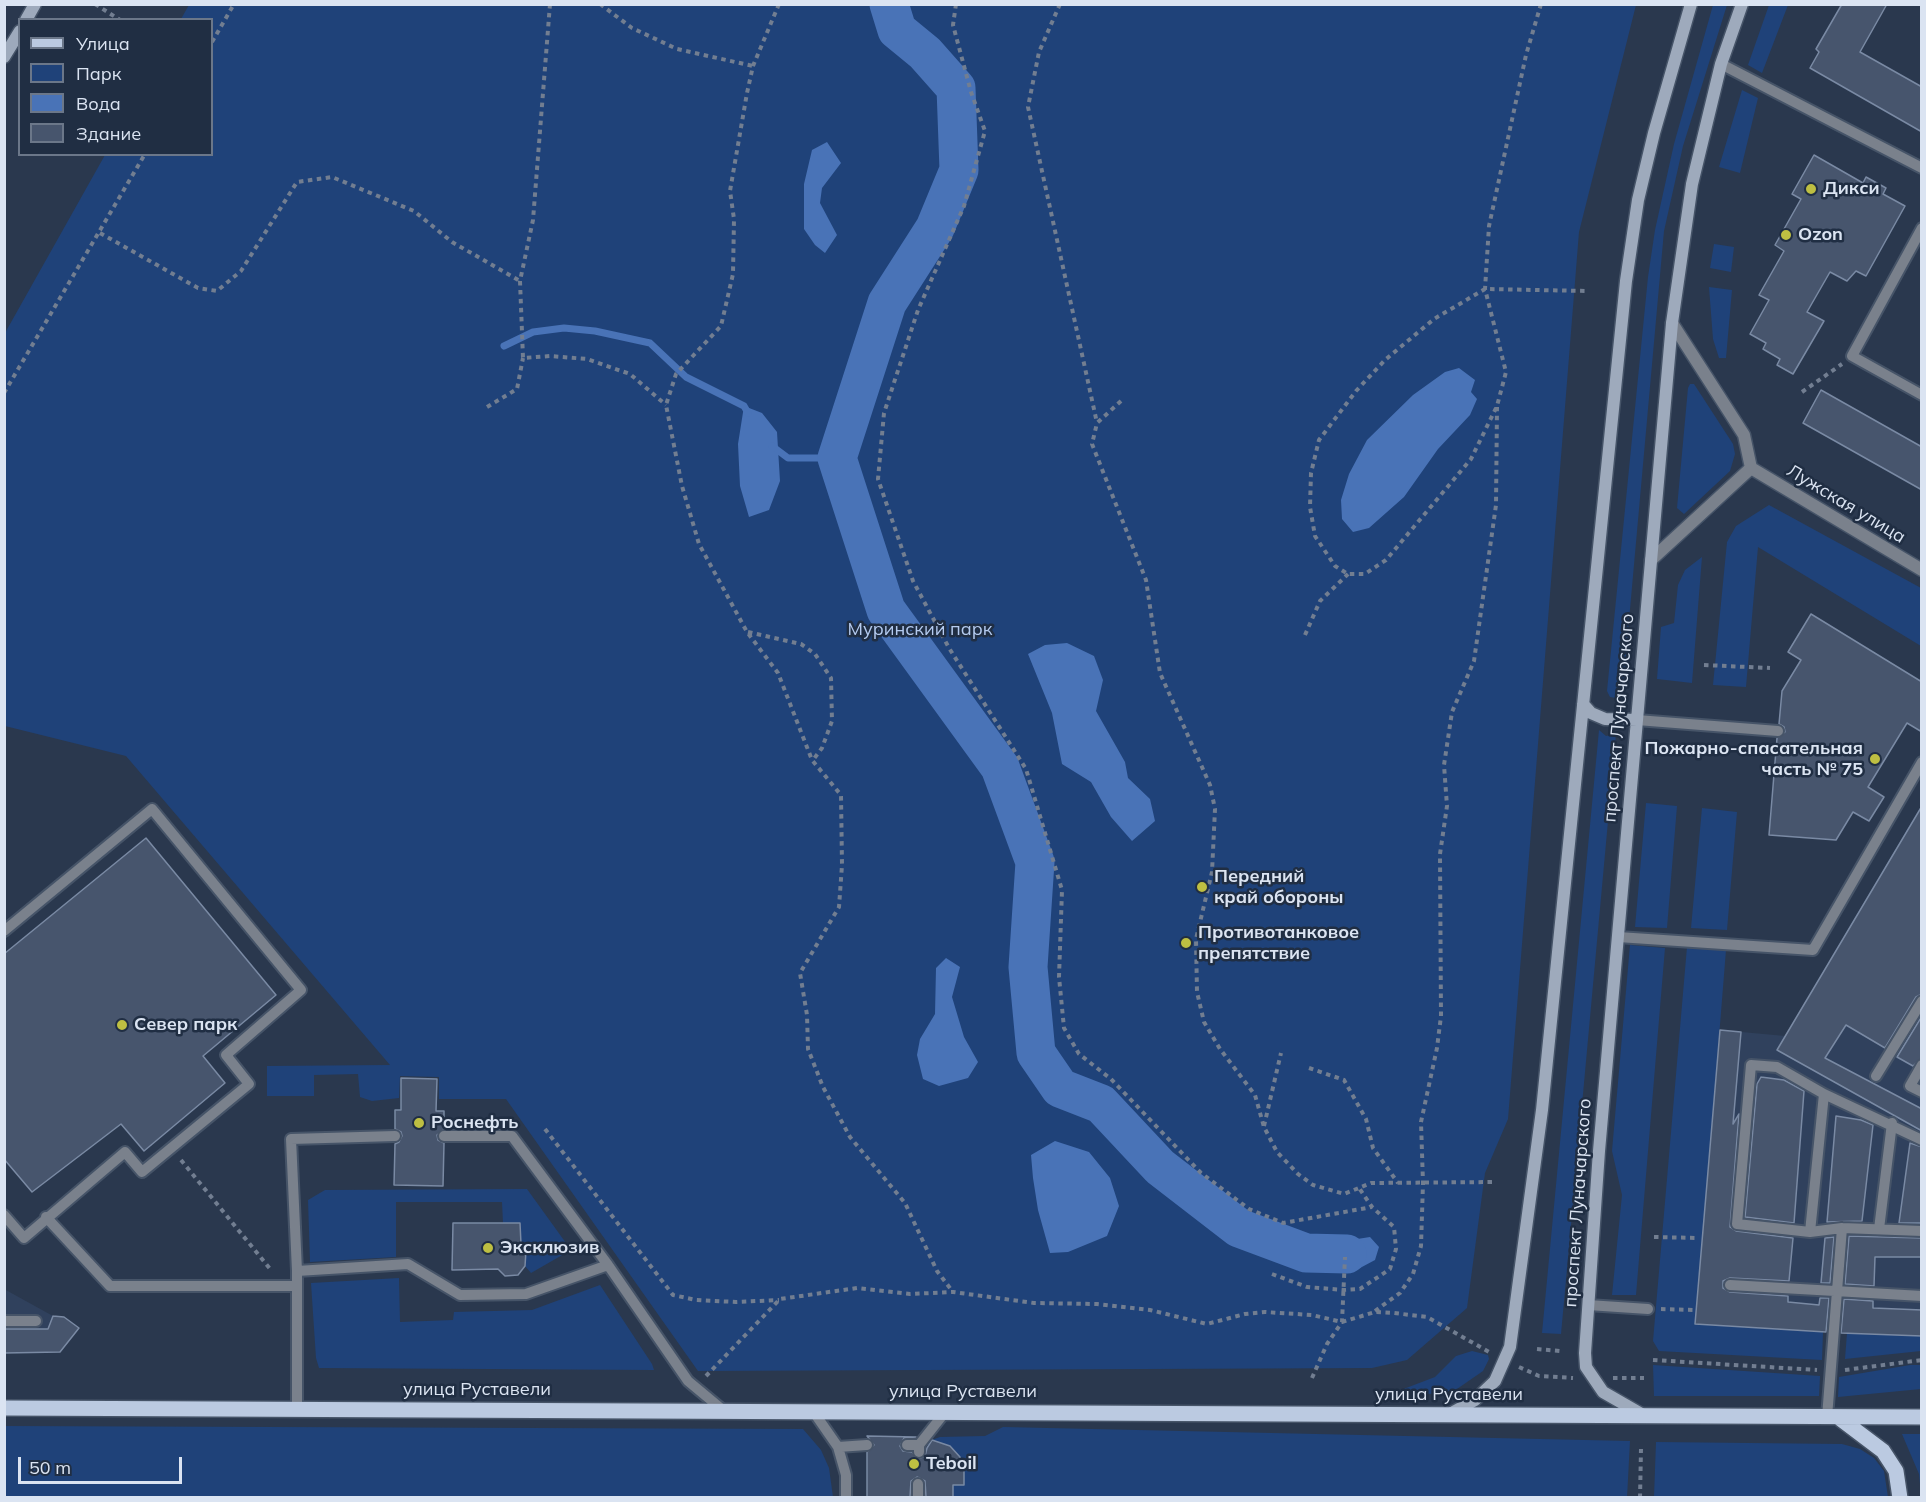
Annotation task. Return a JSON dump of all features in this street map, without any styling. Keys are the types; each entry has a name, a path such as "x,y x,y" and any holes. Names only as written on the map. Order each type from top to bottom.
{"main road":[{"path":"27,18 35,4"},
{"name":"проспект Луначарского","path":"1450,1414 1474,1400 1488,1387 1506,1360 1510,1347 1542,1110 1626,281 1637,211 1654,133 1691,4"},
{"name":"проспект Луначарского","path":"1592,1378 1586,1367 1585,1353 1588,1305 1672,323 1692,184 1721,64 1742,4"},
{"path":"4,57 18,34"},
{"path":"1583,704 1591,713 1605,719 1637,720"},
{"path":"1592,1378 1603,1392 1643,1415"},
{"name":"улица Руставели","path":"4,1408 1922,1417"},
{"path":"1833,1417 1883,1451 1896,1472 1900,1497"}],"street":[{"path":"1651,560 1751,468 1744,435 1672,323"},
{"name":"Лужская улица","path":"1751,468 1922,570"}],"lane":[{"path":"1721,64 1922,168"},
{"path":"1922,228 1852,356 1922,395"},
{"path":"1637,720 1778,731"},
{"path":"1618,937 1813,950 1922,762"},
{"path":"4,931 152,809 301,990 226,1056 249,1084 142,1172 126,1152 46,1217 24,1238 4,1215"},
{"path":"1876,1076 1922,1001"},
{"path":"1922,1140 1824,1094 1777,1067 1751,1065 1737,1224 1810,1232 1842,1228 1922,1231"},
{"path":"1922,1065 1910,1086 1922,1092"},
{"path":"1810,1232 1824,1094"},
{"path":"1880,1229 1892,1124"},
{"path":"297,1408 297,1271 291,1139 395,1136"},
{"path":"444,1136 512,1136 608,1265 688,1381 724,1411"},
{"path":"46,1217 110,1286 297,1286"},
{"path":"1833,1417 1831,1371 1842,1228"},
{"path":"297,1271 408,1264 460,1295 526,1294 608,1265"},
{"path":"1730,1285 1922,1296"},
{"path":"1588,1305 1648,1309"},
{"path":"4,1321 36,1321"},
{"path":"813,1411 838,1447 846,1475 846,1497"},
{"path":"907,1445 919,1449 946,1411"},
{"path":"838,1447 867,1445"},
{"path":"918,1484 918,1497"}],"path":[{"path":"95,4 117,18"},
{"path":"213,40 234,4"},
{"path":"487,407 517,389 523,358 520,281 533,220 550,4"},
{"path":"600,4 632,28 677,49 753,66"},
{"path":"779,4 753,66 730,191 734,219 733,274 721,326 676,374 666,405 682,486 699,544 747,632 778,674 812,760 841,795 842,865 839,907 800,973 807,1016 808,1050 823,1087 850,1137 905,1203 937,1271 953,1292"},
{"path":"956,4 953,25 971,92 985,131 964,206 918,310 884,413 878,478 913,581 949,648 1026,769 1062,890 1059,976 1064,1028 1079,1054 1111,1079 1201,1173 1249,1209 1283,1223 1372,1207"},
{"path":"1060,4 1039,52 1028,107 1097,423 1092,444 1146,580 1160,673 1210,785 1215,809 1212,872 1196,939 1197,992 1204,1022 1220,1049 1255,1095 1264,1127 1277,1152 1298,1174 1313,1185 1344,1194 1371,1183 1495,1182"},
{"path":"1541,4 1526,55 1490,225 1485,289 1506,372 1497,406 1471,459 1386,560 1365,574 1348,574 1335,567 1315,536 1310,507 1311,473 1319,440 1343,407 1385,360 1434,319 1485,289 1588,291"},
{"path":"4,393 144,156"},
{"path":"100,233 198,288 217,291 241,271 297,182 332,177 414,211 452,242 520,281"},
{"path":"523,358 550,356 587,359 630,374 666,405"},
{"path":"1802,392 1852,356"},
{"path":"1097,423 1121,401"},
{"path":"545,1129 673,1295 696,1300 736,1302 780,1299 857,1288 910,1294 953,1292 1034,1303 1097,1304 1140,1309 1207,1324 1245,1314 1265,1312 1312,1315 1342,1322 1375,1312 1400,1293 1413,1274 1421,1246 1423,1183 1421,1122 1437,1048 1441,1016 1440,854 1447,806 1444,765 1452,712 1474,661 1476,650 1496,505 1497,406"},
{"path":"1305,635 1320,601 1348,574"},
{"path":"747,632 801,644 815,654 831,678 832,721 822,748 812,760"},
{"path":"1704,665 1770,668"},
{"path":"1264,1127 1281,1053"},
{"path":"1309,1068 1344,1080 1366,1119 1372,1148 1398,1183"},
{"path":"172,1147 267,1267 297,1286"},
{"path":"1272,1274 1307,1287 1344,1290 1360,1289 1390,1269 1396,1249 1394,1227 1372,1207 1359,1188"},
{"path":"1654,1236 1698,1239"},
{"path":"1312,1378 1327,1344 1342,1322 1345,1257"},
{"path":"701,1381 780,1299"},
{"path":"1648,1309 1693,1310"},
{"path":"1375,1312 1427,1317 1539,1376 1644,1378"},
{"path":"1537,1349 1560,1351"},
{"path":"1653,1360 1831,1371 1922,1360"},
{"path":"1640,1497 1641,1449"}],"shaded area":[{"path":"1921,806 1921,1336 1695,1324 1720,1030 1785,1036"},
{"path":"4,1289 53,1316 64,1317 79,1328 60,1352 5,1353"}],"green space":[{"name":"Муринский парк","path":"189,5 1636,5 1579,232 1508,1119 1485,1173 1467,1308 1407,1360 1372,1368 698,1371 506,1099 439,1099 439,1077 400,1076 399,1098 372,1101 360,1097 358,1074 314,1075 314,1096 267,1096 267,1066 390,1065 126,756 5,726 5,333 104,156 213,156 213,18 182,18"},
{"path":"1713,5 1727,5 1683,146 1664,231 1623,687 1616,698 1610,697 1607,691 1648,277 1655,230 1674,144"},
{"path":"1769,5 1788,5 1762,73 1748,65"},
{"path":"1742,90 1758,98 1740,173 1719,167"},
{"path":"1714,244 1734,247 1731,272 1710,268"},
{"path":"1709,287 1732,290 1726,358 1719,358 1713,339"},
{"path":"1690,384 1694,384 1733,444 1735,454 1730,471 1684,514 1677,508"},
{"path":"1769,505 1921,588 1921,646 1758,547 1746,687 1713,685 1727,542 1736,526"},
{"path":"1702,557 1692,683 1657,679 1661,627 1674,623 1678,585 1685,570"},
{"path":"1599,730 1606,736 1616,734 1561,1334 1542,1333"},
{"path":"1646,803 1677,806 1667,928 1635,927"},
{"path":"1702,808 1737,812 1727,930 1691,928"},
{"path":"1630,945 1665,948 1636,1295 1612,1295 1622,1195 1612,1151"},
{"path":"1687,947 1726,950 1696,1324 1823,1332 1822,1360 1659,1351 1653,1341"},
{"path":"527,1189 571,1250 531,1273 525,1266 526,1251 503,1223 502,1202 396,1202 396,1257 310,1262 308,1200 325,1190"},
{"path":"399,1278 400,1322 453,1320 454,1312 532,1310 600,1285 654,1370 319,1368 316,1358 311,1283"},
{"path":"1847,1333 1921,1336 1921,1351 1845,1359"},
{"path":"1472,1351 1488,1355 1489,1359 1483,1371 1457,1389 1438,1394 1393,1393 1435,1377 1456,1356"},
{"path":"1653,1365 1820,1376 1819,1396 1654,1396"},
{"path":"1921,1365 1921,1389 1838,1397 1839,1377"},
{"path":"5,1426 803,1429 821,1450 829,1468 833,1497 5,1497"},
{"path":"1003,1427 1630,1441 1627,1498 953,1497 953,1485 964,1485 964,1471 960,1457 936,1445 926,1445 929,1441 940,1437 985,1436"},
{"path":"1902,1434 1921,1434 1921,1494 1919,1474"},
{"path":"1656,1442 1842,1444 1860,1449 1874,1458 1884,1471 1888,1497 1654,1497"}],"water":[{"path":"827,142 841,163 822,188 820,203 837,235 825,253 815,245 804,229 804,184 812,150"},
{"path":"1459,368 1475,380 1471,392 1477,399 1470,415 1438,449 1404,497 1369,528 1353,532 1342,519 1341,500 1349,474 1367,440 1413,395 1445,372"},
{"path":"744,406 762,413 777,432 780,481 769,510 749,517 740,486 738,444"},
{"path":"1067,643 1094,656 1103,680 1096,711 1125,762 1128,778 1150,799 1155,821 1132,841 1111,817 1091,782 1062,764 1052,713 1028,654 1045,645"},
{"path":"946,958 960,967 952,997 964,1037 978,1062 968,1078 939,1086 923,1079 917,1055 920,1039 935,1014 936,968"},
{"path":"1055,1141 1089,1152 1110,1178 1119,1206 1107,1236 1068,1252 1050,1253 1038,1210 1031,1155"},
{"path":"1370,1237 1379,1247 1375,1260 1360,1268 1332,1266 1318,1262 1306,1253 1338,1242"}],"building":[{"path":"1842,4 1887,4 1860,52 1922,87 1922,132 1810,68 1819,52 1816,49"},
{"path":"1814,155 1863,183 1866,177 1886,188 1883,194 1905,206 1866,276 1856,271 1847,281 1830,272 1807,312 1824,321 1793,374 1777,365 1780,359 1763,349 1766,343 1750,334 1769,300 1759,295 1784,251 1775,245 1801,199 1792,194"},
{"path":"1821,390 1922,447 1922,490 1803,423"},
{"path":"1811,614 1922,682 1922,732 1907,723 1868,787 1884,797 1869,821 1853,812 1836,840 1769,835 1777,738 1785,732 1784,727 1779,724 1782,691 1801,660 1788,652"},
{"path":"1922,806 1922,994 1916,997 1885,1048 1846,1025 1825,1058 1922,1109 1922,1131 1777,1050"},
{"name":"Север парк","path":"146,838 276,995 203,1056 225,1083 144,1151 121,1124 32,1192 4,1159 4,954"},
{"path":"1922,1016 1922,1058 1913,1066 1897,1057"},
{"path":"1720,1030 1741,1032 1733,1124 1739,1114 1730,1227 1736,1231 1793,1238 1789,1281 1730,1278 1723,1281 1723,1288 1730,1292 1788,1296 1788,1302 1819,1305 1820,1298 1829,1298 1826,1332 1695,1324"},
{"path":"1761,1077 1784,1080 1804,1091 1794,1223 1745,1217 1757,1084"},
{"name":"Роснефть","path":"401,1078 437,1079 436,1111 444,1111 444,1129 437,1135 438,1140 444,1143 443,1186 394,1185 395,1144 402,1136 401,1132 395,1129 395,1110 401,1110"},
{"path":"1836,1116 1861,1120 1873,1125 1862,1221 1827,1222"},
{"path":"1910,1143 1922,1147 1922,1223 1899,1223"},
{"name":"Эксклюзив","path":"453,1223 520,1223 521,1244 526,1251 525,1266 518,1275 505,1276 498,1269 452,1270"},
{"path":"1849,1236 1922,1238 1922,1257 1875,1257 1874,1286 1845,1284"},
{"path":"1834,1237 1830,1283 1821,1283 1825,1238"},
{"path":"1844,1299 1873,1301 1873,1308 1922,1310 1922,1336 1841,1333"},
{"path":"53,1316 64,1317 79,1328 60,1352 4,1353 4,1329 48,1329"},
{"name":"Teboil","path":"867,1436 916,1437 904,1438 900,1446 903,1451 912,1452 918,1459 925,1456 932,1440 950,1446 960,1457 964,1472 964,1485 953,1485 953,1497 926,1497 925,1481 917,1477 911,1481 910,1497 867,1497 867,1452 874,1445"}],"waterway":[{"path":"889,4 897,30 925,53 956,88 959,170 935,228 887,303 837,458 886,610 1000,767 1035,862 1028,967 1036,1053 1060,1088 1101,1104 1160,1167 1239,1228 1306,1253 1347,1254"},
{"path":"504,346 533,332 564,328 595,331 650,343 686,377 744,406 748,413"},
{"path":"772,446 788,458 837,458"}],"place":[{"name":"Дикси","path":"1811,189"},
{"name":"Ozon","path":"1786,235"},
{"name":"Пожарно-спасательная часть № 75","path":"1875,759"},
{"name":"Передний край обороны","path":"1202,887"},
{"name":"Противотанковое препятствие","path":"1186,943"},
{"name":"Север парк","path":"122,1025"},
{"name":"Роснефть","path":"419,1123"},
{"name":"Эксклюзив","path":"488,1248"},
{"name":"Teboil","path":"914,1464"}]}
